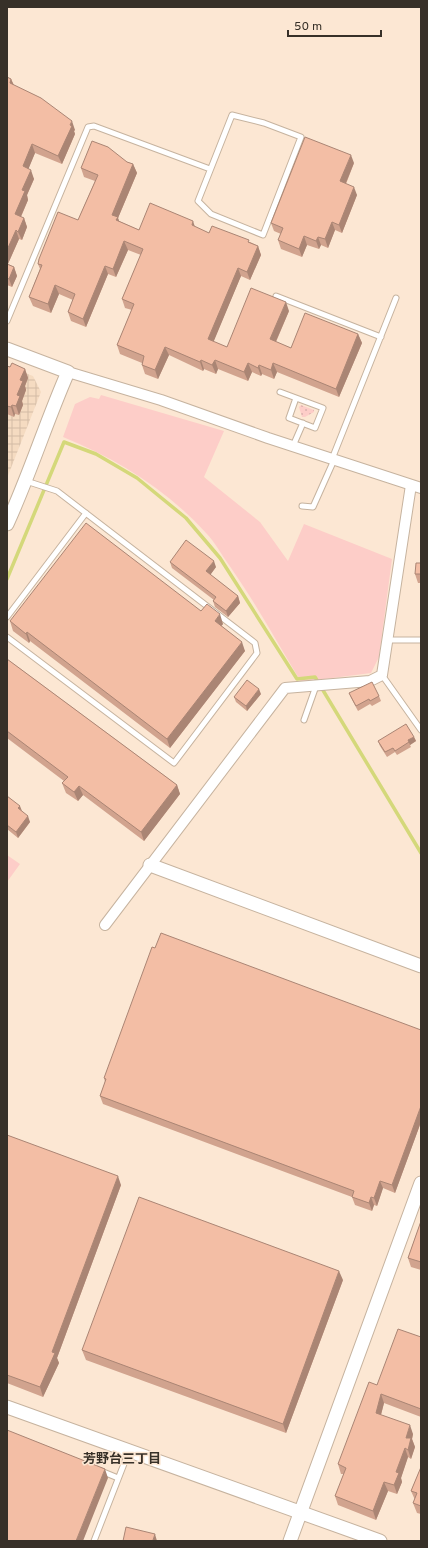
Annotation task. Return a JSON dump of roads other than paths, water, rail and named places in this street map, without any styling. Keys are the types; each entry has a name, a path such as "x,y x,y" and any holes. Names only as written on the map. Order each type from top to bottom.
{"street":[{"path":"7,349 68,372 161,400 293,446 416,486 382,675 370,681 285,688 105,924"},
{"path":"7,524 26,481 47,421 68,372"},
{"path":"150,865 421,966"},
{"path":"290,1541 421,1183"},
{"path":"7,1407 380,1541"}],"lane":[{"path":"232,116 264,123 301,137 263,235 211,214 198,201 210,169 232,116"},
{"path":"7,321 88,127 94,126 210,169"},
{"path":"276,296 380,337"},
{"path":"302,506 314,507 396,298"},
{"path":"280,392 323,408 315,428 289,418 296,398"},
{"path":"293,446 303,423"},
{"path":"7,637 174,763 255,657 257,648 255,642 57,491 26,481"},
{"path":"7,617 86,514"},
{"path":"388,640 421,640"},
{"path":"382,675 421,730"},
{"path":"304,720 316,686"},
{"path":"94,1541 129,1451"},
{"path":"98,1470 118,1478"}],"waterway":[{"path":"7,579 64,442 96,454 137,478 186,518 220,558 297,679 315,677 421,853"}],"district":[{"name":"芳野台三丁目","path":"122,1458"}]}
